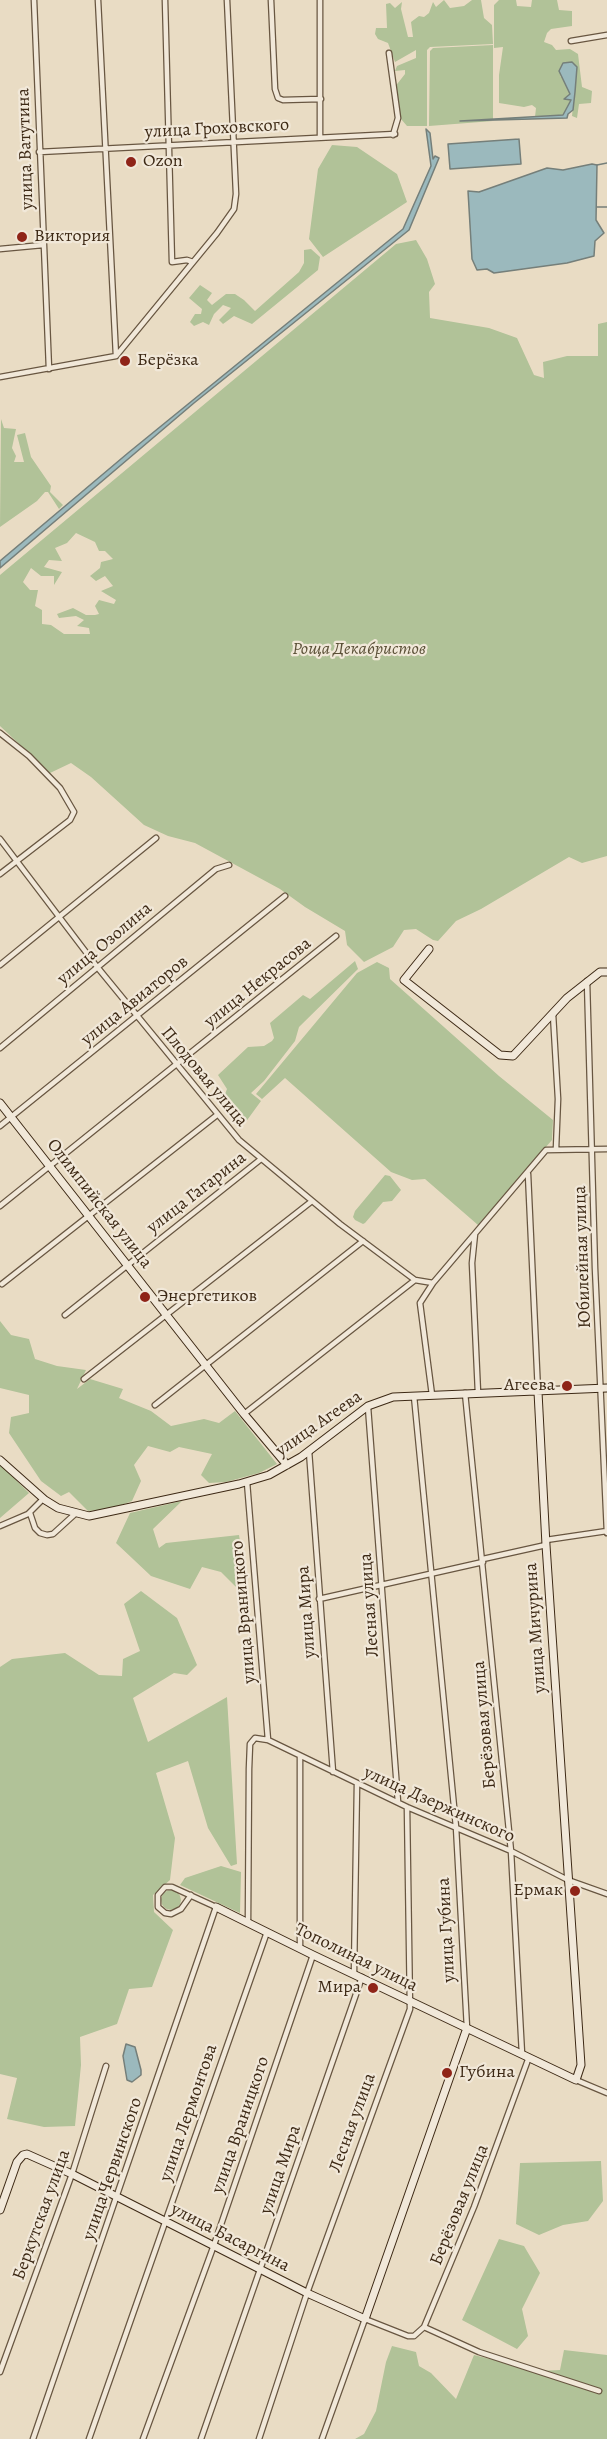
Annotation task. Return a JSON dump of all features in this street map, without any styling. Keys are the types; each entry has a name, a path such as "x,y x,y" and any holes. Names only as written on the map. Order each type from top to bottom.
{"street":[{"name":"улица Ватутина","path":"34,0 49,369"},
{"path":"98,0 116,356"},
{"path":"165,0 172,261 194,262"},
{"path":"0,377 116,356 194,262 234,209 236,194 227,0"},
{"path":"271,0 275,89 278,98 283,100 321,99"},
{"path":"320,0 320,137"},
{"path":"571,41 607,35"},
{"name":"улица Гроховского","path":"39,152 394,134 398,118 389,53"},
{"path":"0,249 44,245"},
{"path":"0,733 29,756 52,780 74,812 70,820 0,874"},
{"path":"0,965 156,838"},
{"name":"Плодовая улица","path":"0,839 19,861 98,968 239,1140 312,1201 415,1280 433,1283"},
{"name":"улица Озолина","path":"0,1048 216,869 229,865"},
{"name":"улица Авиаторов","path":"0,1125 138,1017 285,896"},
{"name":"улица Некрасова","path":"0,1206 336,936"},
{"path":"429,949 404,980 500,1054 513,1056 587,980 600,972 607,972"},
{"name":"Юбилейная улица","path":"587,980 604,1388 607,1532"},
{"path":"553,1013 558,1099 556,1149"},
{"name":"Олимпийская улица","path":"0,1103 244,1414 287,1465"},
{"path":"2,1284 217,1115"},
{"path":"432,1395 420,1303 433,1283 528,1174 546,1150 607,1149"},
{"name":"улица Гагарина","path":"65,1315 261,1159"},
{"name":"улица Мичурина","path":"528,1174 546,1543 581,2065 576,2080"},
{"path":"84,1379 312,1201"},
{"path":"475,1234 472,1263 478,1394"},
{"path":"154,1405 363,1241"},
{"path":"244,1414 415,1280"},
{"name":"улица Агеева","path":"2,1465 43,1499 58,1508 89,1516 105,1514 269,1475 309,1450 368,1406 393,1397 604,1388"},
{"name":"Берёзовая улица","path":"424,2327 483,2186 526,2056 511,1851 465,1393"},
{"name":"улица Губина","path":"321,2439 467,2028 456,1827 414,1396"},
{"name":"Лесная улица","path":"368,1406 398,1802"},
{"name":"улица Мира","path":"309,1450 333,1772"},
{"name":"улица Враницкого","path":"247,1482 268,1740"},
{"path":"0,1526 30,1513 43,1499"},
{"path":"30,1513 35,1528 47,1535 52,1534 75,1514"},
{"path":"319,1599 433,1574 546,1543 607,1532"},
{"name":"улица Дзержинского","path":"248,1923 250,1744 255,1738 268,1740 398,1802 511,1851 568,1880 607,1894"},
{"path":"300,1756 300,1949"},
{"path":"354,1973 357,1783"},
{"name":"Лесная улица","path":"259,2439 307,2293 410,2009 408,2000 407,1806"},
{"name":"Тополиная улица","path":"191,1895 181,1909 171,1914 161,1910 157,1903 158,1895 165,1887 172,1887 191,1895 300,1949 607,2093"},
{"name":"улица Червинского","path":"33,2439 216,1907"},
{"name":"улица Лермонтова","path":"89,2439 267,1932"},
{"name":"улица Враницкого","path":"143,2439 214,2245 313,1955"},
{"name":"улица Мира","path":"201,2439 362,1977"},
{"name":"Беркутская улица","path":"0,2372 72,2174 106,2066"},
{"name":"улица Басаргина","path":"0,2210 17,2162 23,2155 42,2160 307,2293 364,2319 408,2336 414,2336 424,2327"},
{"path":"424,2327 479,2352 599,2391"}],"green space":[{"path":"444,0 450,8 464,6 472,0 481,0 484,18 492,25 493,44 430,47 427,50 427,126 407,126 401,119 394,88 405,74 405,70 395,71 397,66 416,58 416,50 395,62 388,43 378,39 375,34 376,28 387,28 386,4 390,3 395,8 402,2 401,9 408,37 413,37 411,22 429,13 433,2 436,7"},
{"path":"499,0 516,0 517,6 531,7 532,0 557,0 559,10 572,11 572,26 551,29 544,42 552,45 556,50 570,49 578,54 582,87 592,91 591,103 579,104 577,118 572,116 577,67 560,76 565,79 570,94 565,99 571,100 564,115 535,117 536,108 532,105 524,107 499,103 499,75 503,47 494,48 494,5"},
{"path":"493,45 493,119 476,120 493,121 429,126 430,51 433,48"},
{"path":"332,145 357,147 397,174 407,202 323,257 309,239 318,169"},
{"name":"Роща Декабристов","path":"416,240 427,259 435,284 429,292 430,318 489,328 517,338 534,375 544,378 543,362 567,356 598,356 598,324 607,322 607,856 582,863 569,857 481,909 456,921 438,941 416,929 404,930 393,947 364,962 347,945 345,931 280,889 195,843 168,836 144,825 91,777 71,763 50,773 0,726 0,575 396,244","holes":["76,533 95,542 99,551 105,551 113,559 101,562 100,568 90,576 96,581 105,576 113,586 101,591 116,600 114,604 99,600 95,606 99,614 95,615 86,615 73,608 57,614 59,618 76,616 84,620 77,626 89,628 90,634 64,634 51,625 42,624 42,610 35,606 38,590 30,590 23,582 31,568 41,576 54,576 54,585 62,572 44,567 49,560 62,561 55,548 67,543"]},
{"path":"311,249 320,257 318,270 252,324 234,316 223,324 219,320 231,308 223,305 214,314 209,325 203,322 194,326 190,322 195,314 201,314 202,309 189,298 200,285 212,293 207,300 212,305 226,294 235,294 255,311 299,272 304,263 304,250"},
{"path":"1,419 4,428 16,429 12,448 16,456 14,462 24,462 17,435 25,433 31,457 51,486 50,492 63,505 59,509 48,492 45,492 37,501 0,527"},
{"path":"355,961 358,969 299,1027 295,1041 264,1081 251,1093 261,1101 245,1123 239,1123 232,1114 234,1105 224,1097 227,1089 218,1075 248,1047 264,1046 272,1041 274,1038 270,1023 303,995 310,999"},
{"path":"377,962 389,968 390,979 499,1076 553,1120 552,1140 478,1225 425,1179 412,1180 391,1172 285,1078 262,1099 256,1094 357,973"},
{"path":"385,1175 390,1176 401,1190 392,1201 383,1202 365,1223 355,1220 353,1217 355,1211"},
{"path":"0,1321 11,1335 29,1339 35,1359 57,1366 86,1370 77,1389 90,1379 123,1389 119,1398 151,1411 171,1426 204,1419 219,1423 235,1411 277,1464 259,1473 226,1482 209,1483 201,1475 212,1454 179,1447 170,1452 148,1446 134,1465 141,1481 132,1501 111,1509 88,1511 69,1492 61,1496 41,1481 9,1433 11,1417 29,1413 29,1395 0,1388"},
{"path":"0,1464 29,1493 0,1518"},
{"path":"182,1501 153,1529 159,1548 166,1543 239,1535 244,1567 237,1588 221,1572 202,1567 190,1589 151,1576 116,1543 130,1513"},
{"path":"141,1591 177,1618 197,1665 187,1675 174,1673 133,1698 148,1742 227,1697 237,1864 231,1866 208,1828 188,1761 156,1773 175,1838 170,1880 153,1895 154,1912 173,1930 152,1987 129,1989 117,2024 80,2037 81,2065 75,2126 44,2127 7,2119 17,2078 0,2074 0,1667 12,1659 65,1653 99,1675 122,1676 123,1659 140,1651 124,1604"},
{"path":"221,1866 241,1872 240,1913 180,1885 185,1878"},
{"path":"171,1890 178,1893 181,1900 178,1907 171,1910 164,1907 161,1900 164,1893"},
{"path":"601,2161 603,2201 588,2221 563,2225 539,2235 516,2224 520,2163"},
{"path":"499,2239 524,2246 540,2273 522,2309 528,2336 517,2349 462,2320"},
{"path":"392,2346 416,2352 419,2366 431,2373 456,2399 474,2355 538,2371 560,2370 564,2350 607,2355 607,2439 355,2439 364,2434 376,2411 386,2362"}],"water":[{"path":"572,62 577,67 575,92 573,110 567,118 460,121 563,115 571,100 564,99 570,94 559,71 563,63"},
{"path":"426,129 430,133 433,159 435,156 439,158 409,230 194,403 0,568 0,561 128,453 403,229 431,166"},
{"path":"519,139 521,164 450,169 448,144"},
{"path":"597,165 596,220 604,233 595,241 594,256 567,263 494,273 487,269 477,270 472,259 468,191 479,192 547,168 563,170"},
{"path":"126,2044 135,2047 141,2070 141,2075 132,2082 127,2080 123,2056"}],"waterway":[{"path":"597,165 607,163"},
{"path":"597,207 607,207"}],"place":[{"name":"Ozon","path":"131,162"},
{"name":"Виктория","path":"22,237"},
{"name":"Берёзка","path":"125,361"},
{"name":"Энергетиков","path":"145,1297"},
{"name":"Агеева","path":"567,1386"},
{"name":"Ермак","path":"575,1891"},
{"name":"Мира","path":"373,1988"},
{"name":"Губина","path":"447,2073"}]}
